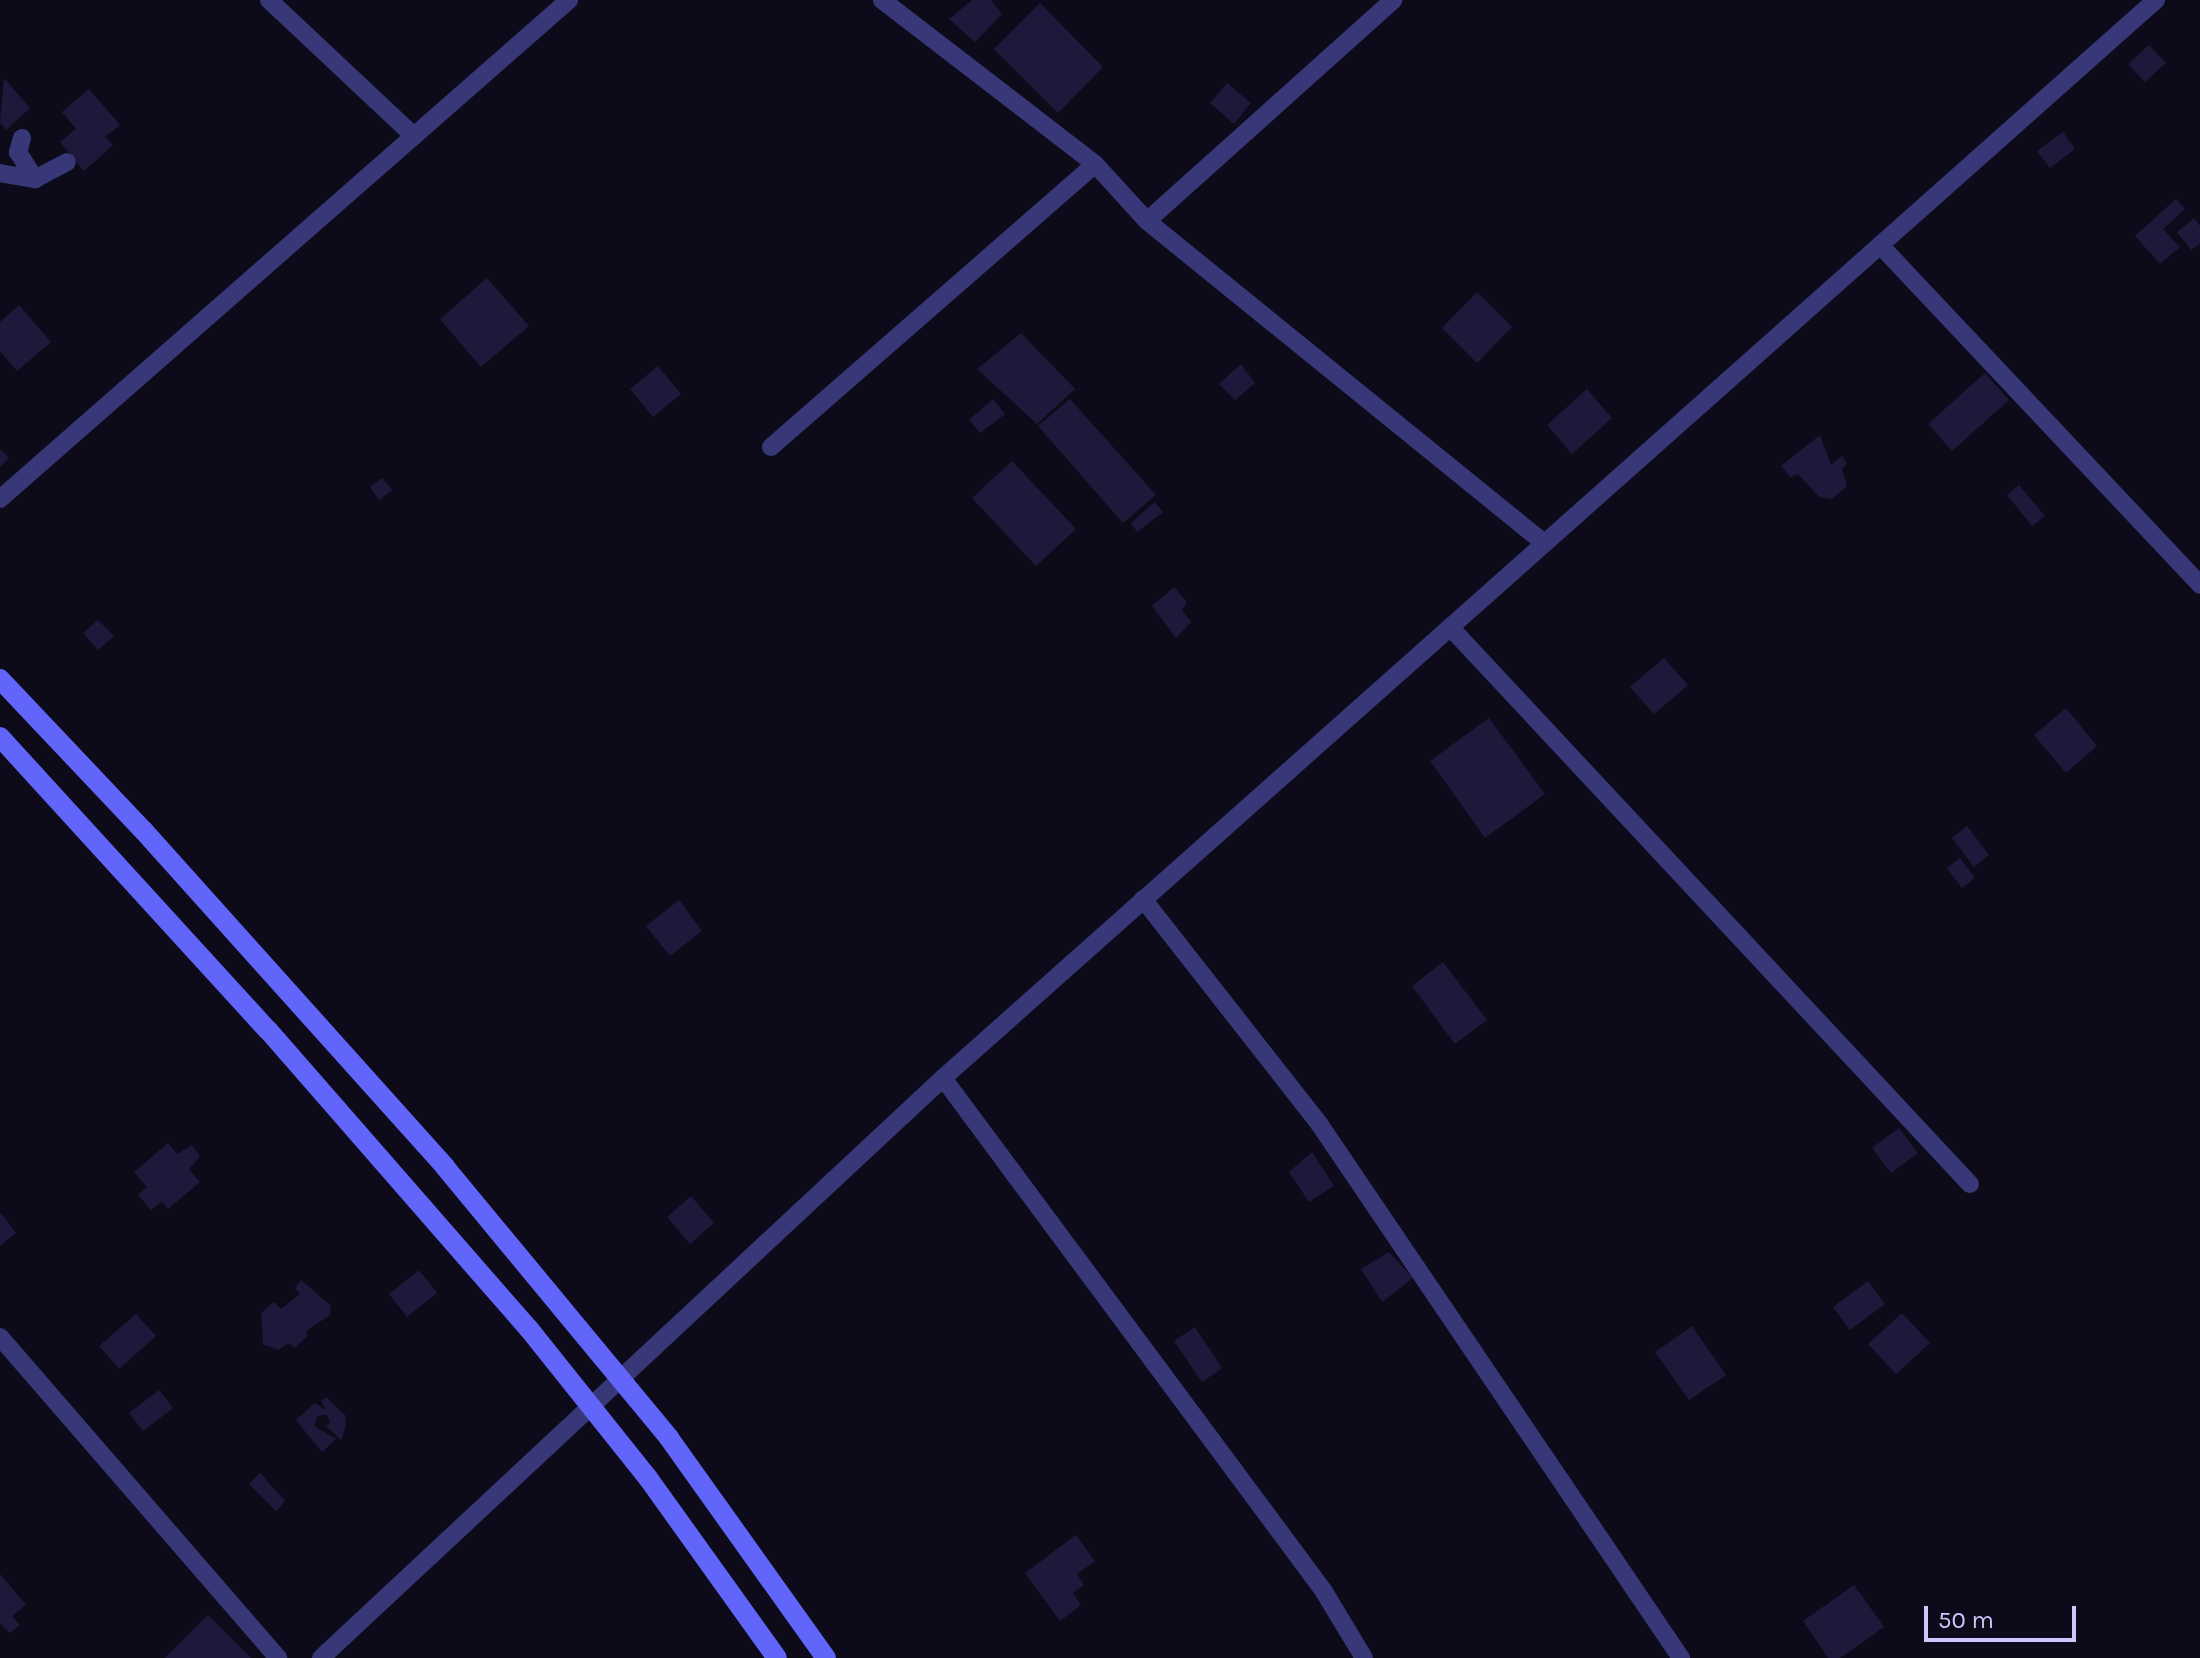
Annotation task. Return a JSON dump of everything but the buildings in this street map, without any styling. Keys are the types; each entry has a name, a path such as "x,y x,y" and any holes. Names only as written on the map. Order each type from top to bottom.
{"main road":[{"path":"0,679 435,1156 621,1376 717,1501 826,1658"},
{"path":"0,737 298,1065 590,1406 777,1658"}],"street":[{"path":"269,0 414,136"},
{"path":"0,499 569,0"},
{"path":"882,0 1095,164 1147,221 1544,543"},
{"path":"1147,221 1393,0"},
{"path":"321,1658 943,1078 2156,0"},
{"path":"22,138 18,152 35,179"},
{"path":"0,173 35,179 67,162"},
{"path":"771,447 1095,164"},
{"path":"1880,245 2200,585"},
{"path":"1450,627 1970,1184"},
{"path":"1143,899 1320,1125 1681,1658"},
{"path":"943,1078 1323,1590 1364,1658"},
{"path":"0,1337 278,1658"}]}
